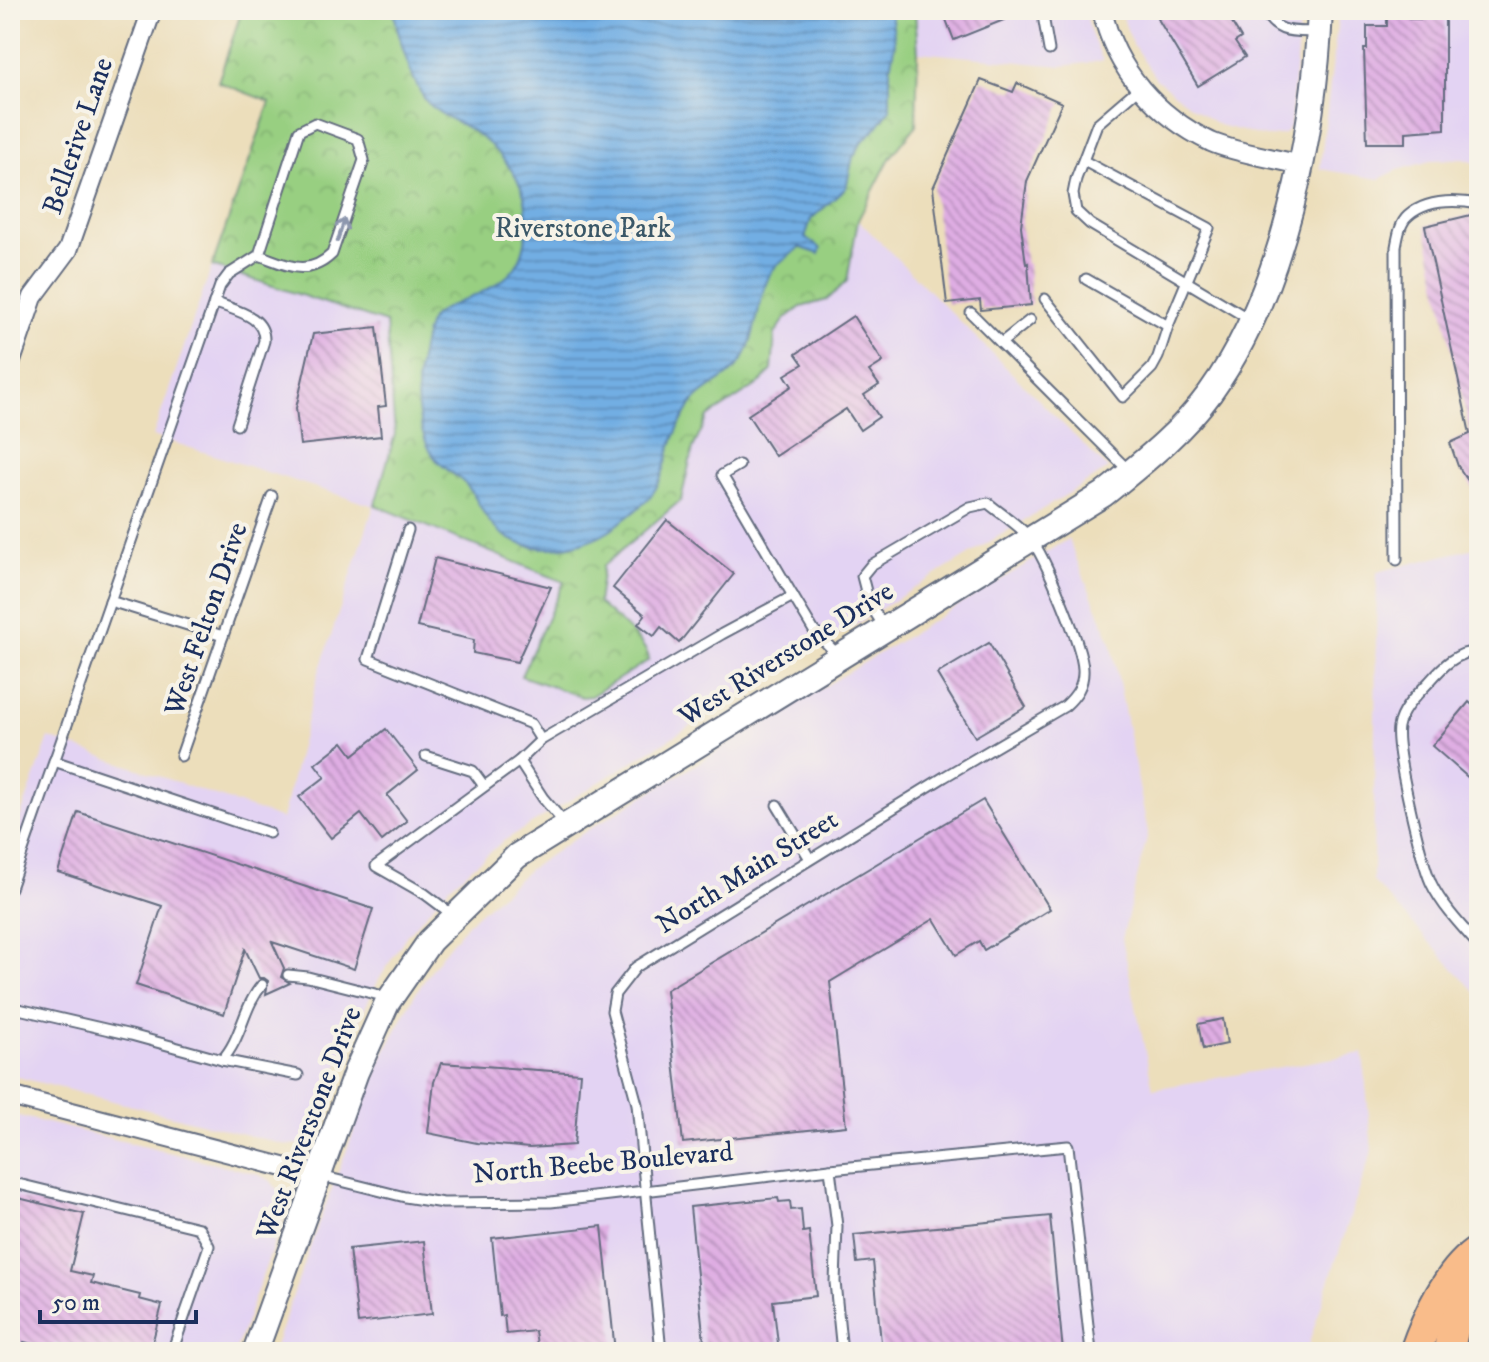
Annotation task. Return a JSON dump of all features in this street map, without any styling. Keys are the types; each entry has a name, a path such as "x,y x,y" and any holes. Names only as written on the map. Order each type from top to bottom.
{"main road":[{"path":"1415,1352 1425,1322 1466,1259 1479,1251"},
{"path":"1449,1352 1455,1321 1479,1278"}],"street":[{"name":"Bellerive Lane","path":"10,364 33,297 68,250 152,10"},
{"path":"1102,10 1106,29 1127,73 1163,113 1213,143 1301,165"},
{"name":"West Riverstone Drive","path":"255,1352 356,1072 391,997 430,941 517,856 1104,494 1162,448 1209,394 1242,342 1271,277 1301,165 1313,99 1320,21"},
{"name":"North Beebe Boulevard","path":"10,1096 318,1176"}],"lane":[{"path":"1042,10 1049,50"},
{"path":"1263,10 1273,25 1282,30 1320,21"},
{"path":"1140,87 1097,124 1076,179 1073,194 1076,211 1090,224 1251,320"},
{"path":"10,888 220,286 229,274 259,255 299,131 315,123 358,139 364,160 332,254 323,263 303,270 259,255"},
{"path":"1045,299 1123,397 1152,368 1209,228 1084,161"},
{"path":"1397,560 1396,247 1406,217 1422,208 1443,202 1479,204"},
{"path":"1086,279 1168,326"},
{"path":"214,302 257,320 264,329 264,341 237,425"},
{"path":"971,313 1131,472"},
{"path":"1001,343 1030,320"},
{"path":"739,465 722,475 814,631 839,656"},
{"name":"West Felton Drive","path":"181,756 272,496"},
{"path":"885,628 869,603 862,576 871,565 970,507 988,503 1031,539"},
{"path":"408,530 368,659 531,724 541,740"},
{"name":"North Main Street","path":"661,1352 637,1104 614,1021 615,994 636,967 1077,696 1082,683 1080,652 1065,609 1031,539"},
{"path":"456,916 376,866 519,761 541,740 793,596"},
{"path":"110,601 223,636"},
{"path":"1479,651 1453,658 1443,666 1403,712 1397,728 1407,789 1432,884 1447,908 1479,946"},
{"path":"426,756 473,771 484,786"},
{"path":"54,761 269,833"},
{"path":"519,761 543,798 567,826"},
{"path":"777,805 810,859"},
{"path":"288,975 391,997"},
{"path":"222,1060 232,1049 250,1003 262,985"},
{"path":"10,1007 222,1060 298,1075"},
{"name":"North Beebe Boulevard","path":"318,1176 405,1197 454,1204 551,1202 830,1169 1068,1146 1091,1352"},
{"path":"830,1169 837,1226 835,1282 842,1352"},
{"path":"10,1182 199,1228 209,1246 172,1352"}],"shaded area":[{"path":"915,10 1085,10 1103,61 1062,66 918,52"},
{"path":"1120,10 1301,10 1290,126 1284,134 1266,137 1219,125 1190,106 1156,79 1132,43"},
{"path":"1339,10 1479,10 1479,164 1463,159 1434,160 1379,179 1320,169"},
{"path":"858,220 1108,469 502,842 449,887 406,936 378,981 352,1035 325,1096 313,1136 306,1144 287,1145 10,1075 10,845 49,738 282,819 318,675 374,506 153,436 212,266 386,323 395,434 375,505 564,582 521,675 591,696 649,660 649,654 641,643 598,603 603,566 680,500 693,448 708,416 760,383 775,334 785,319 801,307 827,300 847,281"},
{"path":"1068,539 1111,642 1148,833 1122,939 1153,1089 1363,1053 1372,1151 1306,1352 273,1352 384,1053 414,996 468,923 531,868 586,831"},
{"path":"1479,547 1479,996 1373,881 1377,572"},
{"path":"10,1114 254,1173 270,1180 284,1198 285,1213 235,1352 10,1352"}],"green space":[{"name":"Riverstone Park","path":"242,10 915,10 918,52 916,126 890,158 858,220 847,281 827,300 801,307 785,319 775,334 772,370 760,383 708,417 693,448 681,500 603,566 598,603 636,637 649,660 591,696 582,697 521,676 564,582 375,505 395,434 386,323 212,266 270,102 218,82"}],"water":[{"name":"Riverstone Park","path":"394,10 891,12 895,43 890,68 890,109 853,157 846,188 811,219 805,238 821,248 819,254 799,247 776,266 765,286 747,351 735,369 693,402 675,435 654,492 617,525 588,541 555,548 522,544 507,537 490,523 468,487 436,459 424,436 418,408 417,379 429,322 441,310 480,293 515,268 525,243 526,207 514,174 489,144 434,109 424,97 407,60"}],"building":[{"path":"948,10 1026,11 954,40 945,17 950,15"},
{"path":"1172,10 1224,10 1241,38 1235,42 1245,57 1198,86 1158,19"},
{"path":"1387,10 1409,10 1409,19 1445,19 1445,129 1406,132 1406,143 1367,143 1364,49 1367,49 1367,26 1387,26"},
{"path":"981,80 1013,92 1017,83 1062,103 1027,181 1021,226 1031,305 981,310 980,300 947,304 933,188"},
{"path":"1479,213 1479,497 1458,466 1450,443 1470,434 1425,226"},
{"path":"853,316 883,362 869,371 879,385 864,395 879,417 860,430 846,409 775,456 748,415 792,386 785,375 803,364 796,354"},
{"path":"377,327 386,406 378,407 381,436 300,445 296,408 313,334"},
{"path":"667,520 734,574 679,643 661,627 654,636 638,624 645,615 613,588"},
{"path":"435,558 551,587 517,662 473,653 474,640 417,627"},
{"path":"989,643 1026,707 975,737 937,674"},
{"path":"1469,702 1479,711 1479,787 1432,746"},
{"path":"386,729 418,770 387,795 407,821 382,841 361,814 331,838 299,797 325,777 315,764 343,742 353,755"},
{"path":"983,800 1050,909 984,950 979,941 956,955 934,919 830,982 846,1126 683,1143 666,990"},
{"path":"78,812 373,909 354,969 272,942 284,968 281,977 290,983 266,994 268,981 259,978 245,949 224,1014 136,985 162,906 58,872"},
{"path":"1223,1019 1227,1044 1203,1049 1198,1024"},
{"path":"441,1063 580,1073 574,1145 529,1148 477,1143 428,1133 434,1082"},
{"path":"10,1196 84,1214 70,1271 93,1276 91,1283 140,1295 139,1299 162,1305 150,1352 92,1352 55,1343 54,1349 24,1342 22,1352 10,1352"},
{"path":"778,1198 779,1202 790,1201 791,1210 801,1209 803,1232 809,1231 816,1296 773,1301 779,1352 705,1352 690,1207"},
{"path":"1050,1216 1063,1352 882,1352 873,1261 857,1263 854,1235"},
{"path":"602,1226 615,1352 538,1352 535,1331 506,1334 504,1315 500,1316 492,1238"},
{"path":"424,1241 432,1314 358,1323 349,1249"}]}
